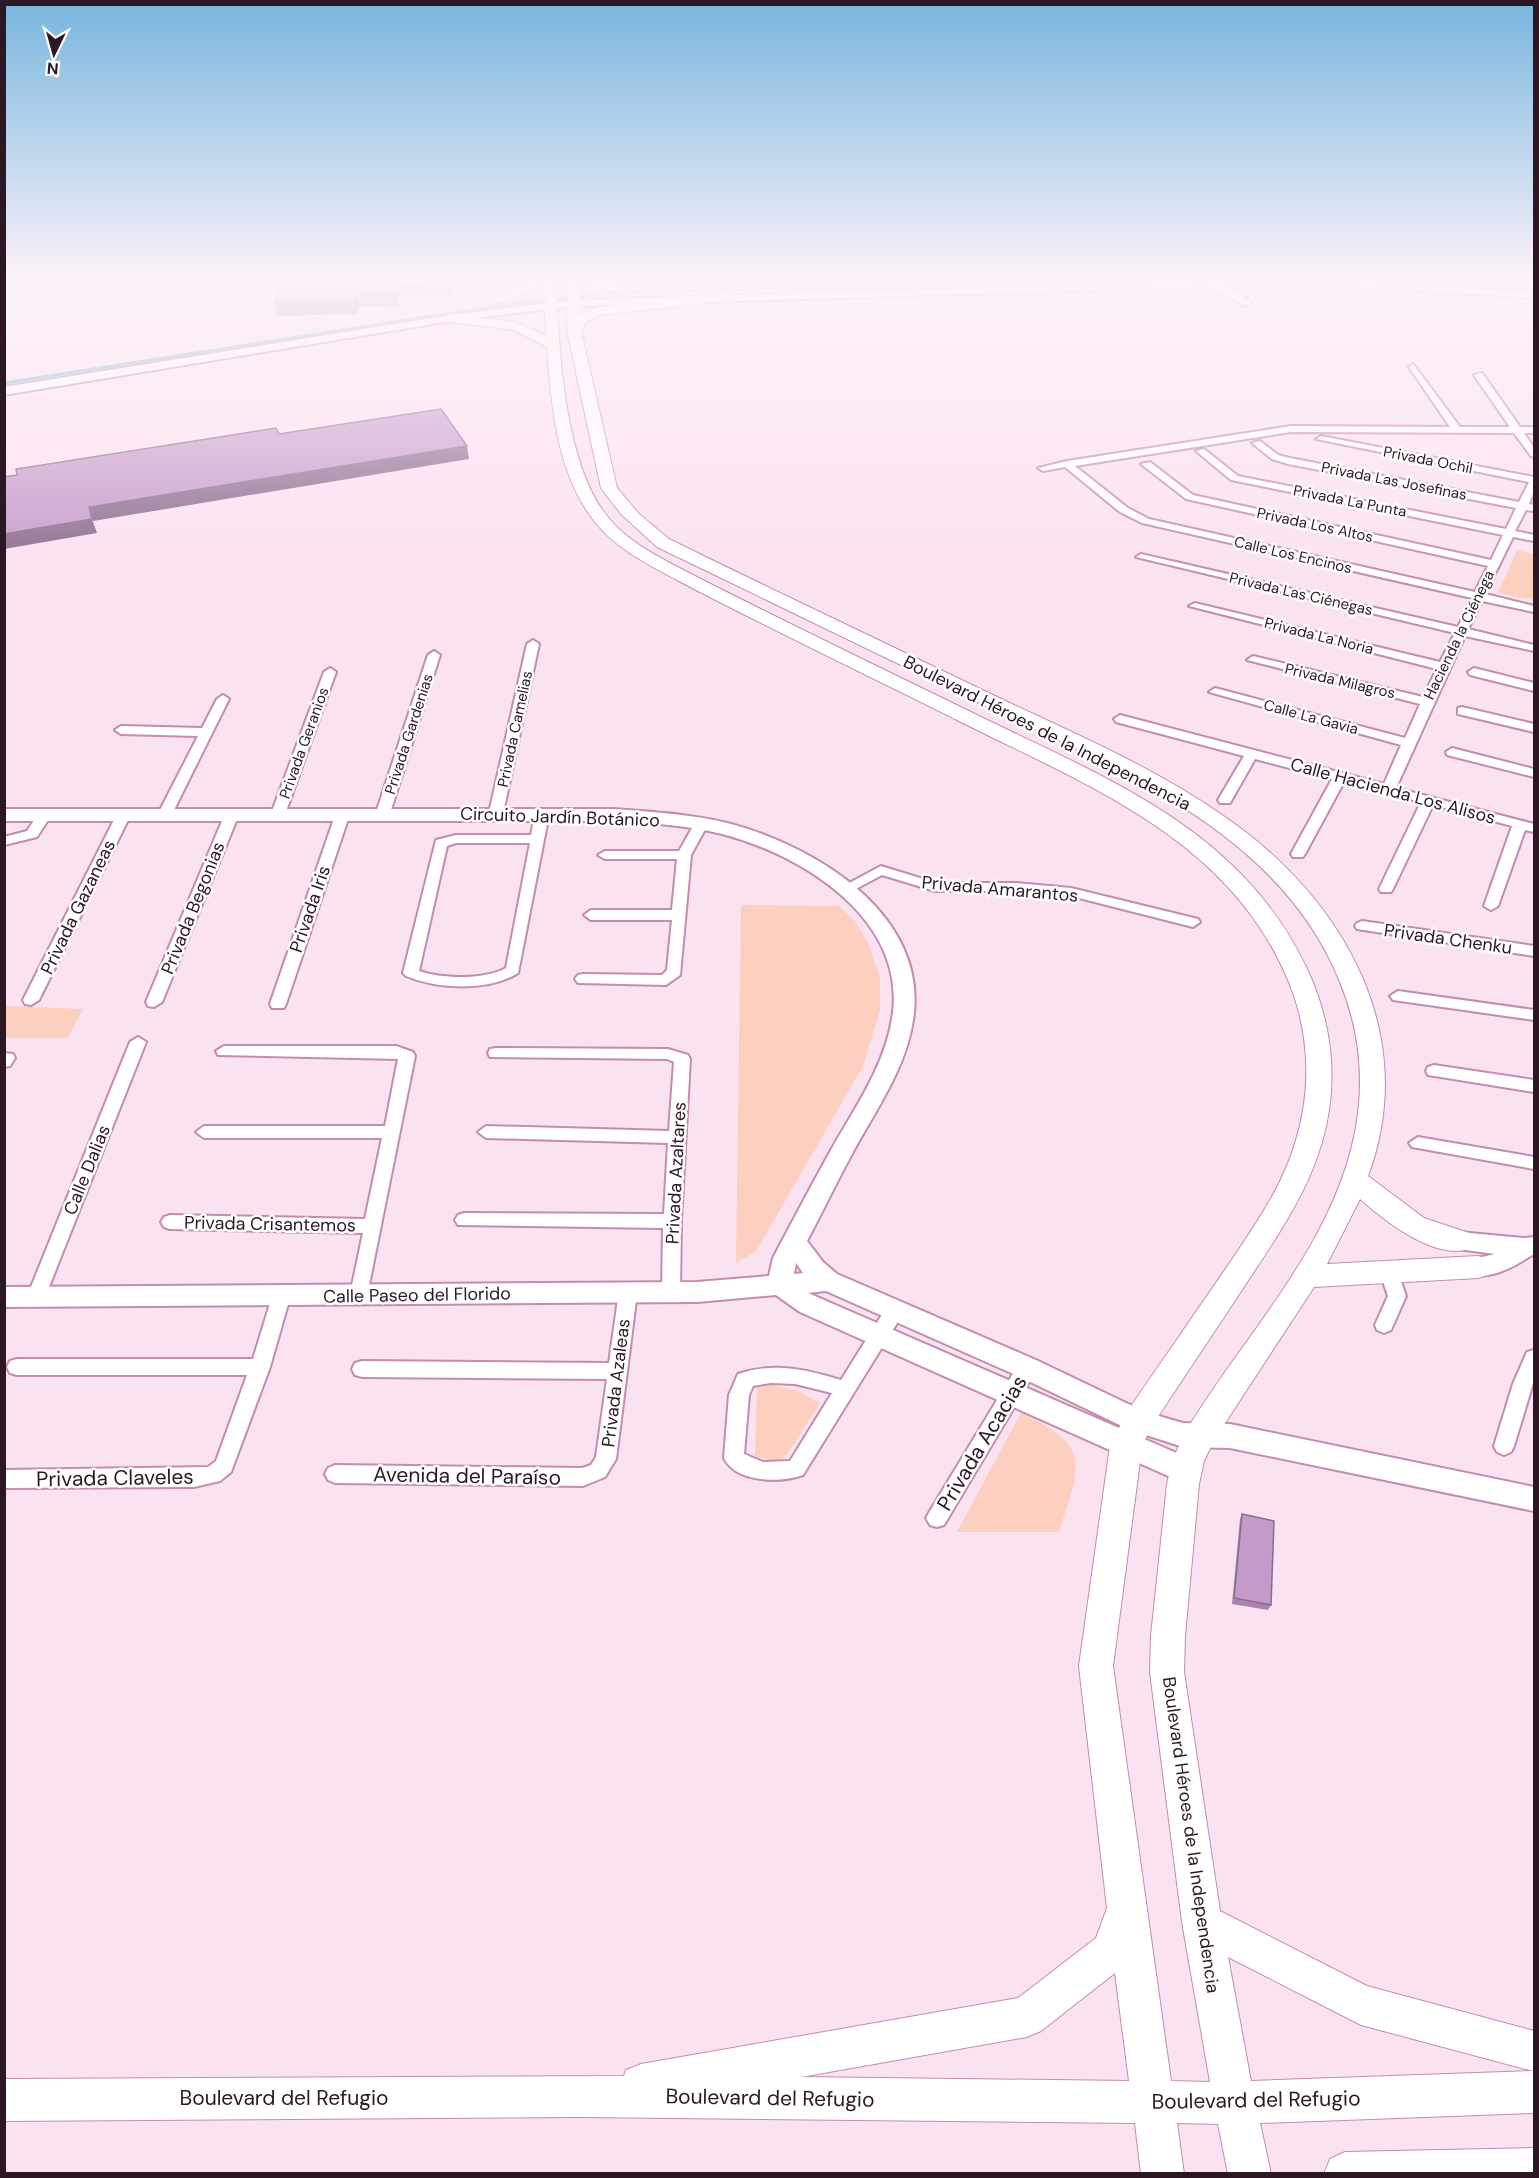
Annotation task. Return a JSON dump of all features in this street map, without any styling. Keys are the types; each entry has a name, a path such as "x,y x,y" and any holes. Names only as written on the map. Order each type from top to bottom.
{"main road":[{"path":"4,391 80,379"},
{"name":"Boulevard Héroes de la Independencia","path":"557,379 574,467 581,487 600,519 638,552 1068,767 1168,821 1210,852 1243,885 1272,922 1296,963 1312,1011 1320,1056 1318,1098 1309,1143 1291,1188 1266,1231 1138,1421 1126,1446 1096,1666 1126,1907 1164,2174"},
{"name":"Boulevard Héroes de la Independencia","path":"585,379 609,488 622,508 663,543 1155,783 1234,833 1292,885 1325,927 1348,967 1369,1031 1374,1083 1369,1129 1355,1180 1332,1231 1305,1276 1199,1436 1185,1470 1167,1669 1202,1922 1234,2103 1250,2174"},
{"path":"638,552 684,566 706,564"},
{"name":"Circuito Jardín Botánico","path":"4,815 343,813 614,815 701,824 729,830 781,848 805,860 847,888 875,918 890,940 900,966 905,993 904,1017 896,1045 882,1077 781,1269 782,1286"},
{"path":"1355,1180 1410,1226 1433,1236 1459,1241 1529,1245"},
{"path":"794,1242 814,1269 828,1281 1027,1368 1138,1421 1183,1435 1230,1436 1263,1441 1534,1499"},
{"path":"1305,1276 1478,1267 1500,1262 1529,1245"},
{"name":"Calle Paseo del Florido","path":"4,1297 281,1297 671,1292 828,1281"},
{"path":"782,1286 801,1300 1012,1392 1126,1446 1185,1470"},
{"path":"580,2096 1027,2017 1113,1951 1126,1907"},
{"path":"1202,1922 1361,2005 1534,2051"},
{"name":"Boulevard del Refugio","path":"4,2100 580,2096 1234,2103 1534,2092"},
{"path":"1345,2174 1534,2170"}],"street":[{"path":"1421,379 1457,430"},
{"path":"1482,379 1520,430 1534,454"},
{"path":"1043,468 1273,430 1534,430"},
{"name":"Privada Ochil","path":"1321,440 1534,481"},
{"name":"Privada Las Josefinas","path":"1257,443 1275,457 1528,507"},
{"name":"Privada La Punta","path":"1201,451 1235,478 1534,538"},
{"name":"Calle Los Encinos","path":"1067,464 1124,510 1146,521 1534,609"},
{"name":"Privada Los Altos","path":"1146,464 1190,498 1494,564"},
{"name":"Hacienda la Ciénega","path":"1388,790 1408,742 1509,533 1528,507 1534,481"},
{"name":"Privada Las Ciénegas","path":"1142,557 1534,648"},
{"name":"Privada La Noria","path":"1195,606 1444,666"},
{"name":"Privada Camelias","path":"496,813 533,644"},
{"name":"Privada Gardenias","path":"384,813 434,655"},
{"name":"Privada Milagros","path":"1253,660 1427,702"},
{"name":"Privada Geranios","path":"278,814 330,672"},
{"path":"1474,672 1534,687"},
{"name":"Calle La Gavia","path":"1215,692 1408,742"},
{"path":"165,814 223,699"},
{"path":"1462,711 1534,728"},
{"name":"Calle Hacienda Los Alisos","path":"1120,719 1527,826"},
{"path":"121,730 206,732"},
{"path":"1452,752 1534,773"},
{"path":"1225,800 1251,754"},
{"path":"1298,854 1340,777"},
{"path":"1386,889 1428,801"},
{"name":"Privada Iris","path":"278,1004 343,813"},
{"path":"4,841 32,834 45,814"},
{"name":"Privada Gazaneas","path":"31,1000 124,814"},
{"name":"Privada Begonias","path":"154,1002 232,814"},
{"path":"536,839 456,839 441,843 410,967 411,973 424,978 484,980 509,974 513,970 542,814"},
{"path":"583,979 666,980 673,977 684,855 701,824"},
{"path":"1491,906 1527,826"},
{"path":"605,855 684,855"},
{"name":"Privada Amarantos","path":"847,888 881,870 935,887 1016,886 1071,892 1193,921"},
{"path":"591,915 678,915"},
{"name":"Privada Chenku","path":"1362,926 1534,951"},
{"path":"1398,996 1534,1015"},
{"name":"Calle Dalias","path":"36,1297 138,1042"},
{"name":"Privada Crisantemos","path":"224,1052 396,1051 406,1054 407,1060 371,1226 359,1295"},
{"name":"Privada Azaltares","path":"496,1053 679,1056 682,1063 672,1221 671,1292"},
{"path":"1434,1071 1534,1086"},
{"path":"204,1132 392,1132"},
{"path":"486,1132 677,1137"},
{"path":"1418,1143 1534,1163"},
{"path":"464,1220 672,1221"},
{"name":"Privada Crisantemos","path":"170,1222 371,1226"},
{"path":"1384,1325 1397,1296 1388,1270"},
{"name":"Privada Azaleas","path":"598,1471 606,1459 628,1292"},
{"name":"Privada Claveles","path":"4,1479 194,1478 213,1475 224,1466 261,1367 281,1297"},
{"path":"844,1389 812,1379 778,1375 757,1375 745,1380 739,1395 734,1458 745,1468 770,1472 796,1469 895,1310"},
{"path":"1504,1446 1523,1384 1534,1358"},
{"path":"17,1367 261,1367"},
{"name":"Privada Acacias","path":"937,1518 1027,1368"},
{"path":"362,1370 617,1371"},
{"name":"Avenida del Paraíso","path":"336,1474 583,1477 598,1471"}],"shaded area":[{"path":"1517,550 1534,554 1534,600 1498,593"},
{"path":"741,905 839,906 855,921 868,943 880,977 880,1010 863,1066 756,1251 736,1263"},
{"path":"5,1006 83,1009 68,1038 5,1038"},
{"path":"765,1384 798,1391 820,1403 786,1456 777,1462 755,1456 757,1385"},
{"path":"1021,1413 1061,1437 1071,1448 1075,1460 1072,1489 1059,1532 957,1532"}],"building":[{"path":"441,409 467,446 89,507 92,519 4,534 4,477 17,475 16,469 276,428 279,434"},
{"path":"1242,1514 1274,1521 1271,1605 1234,1598"}],"waterway":[{"path":"4,383 32,379"}]}
